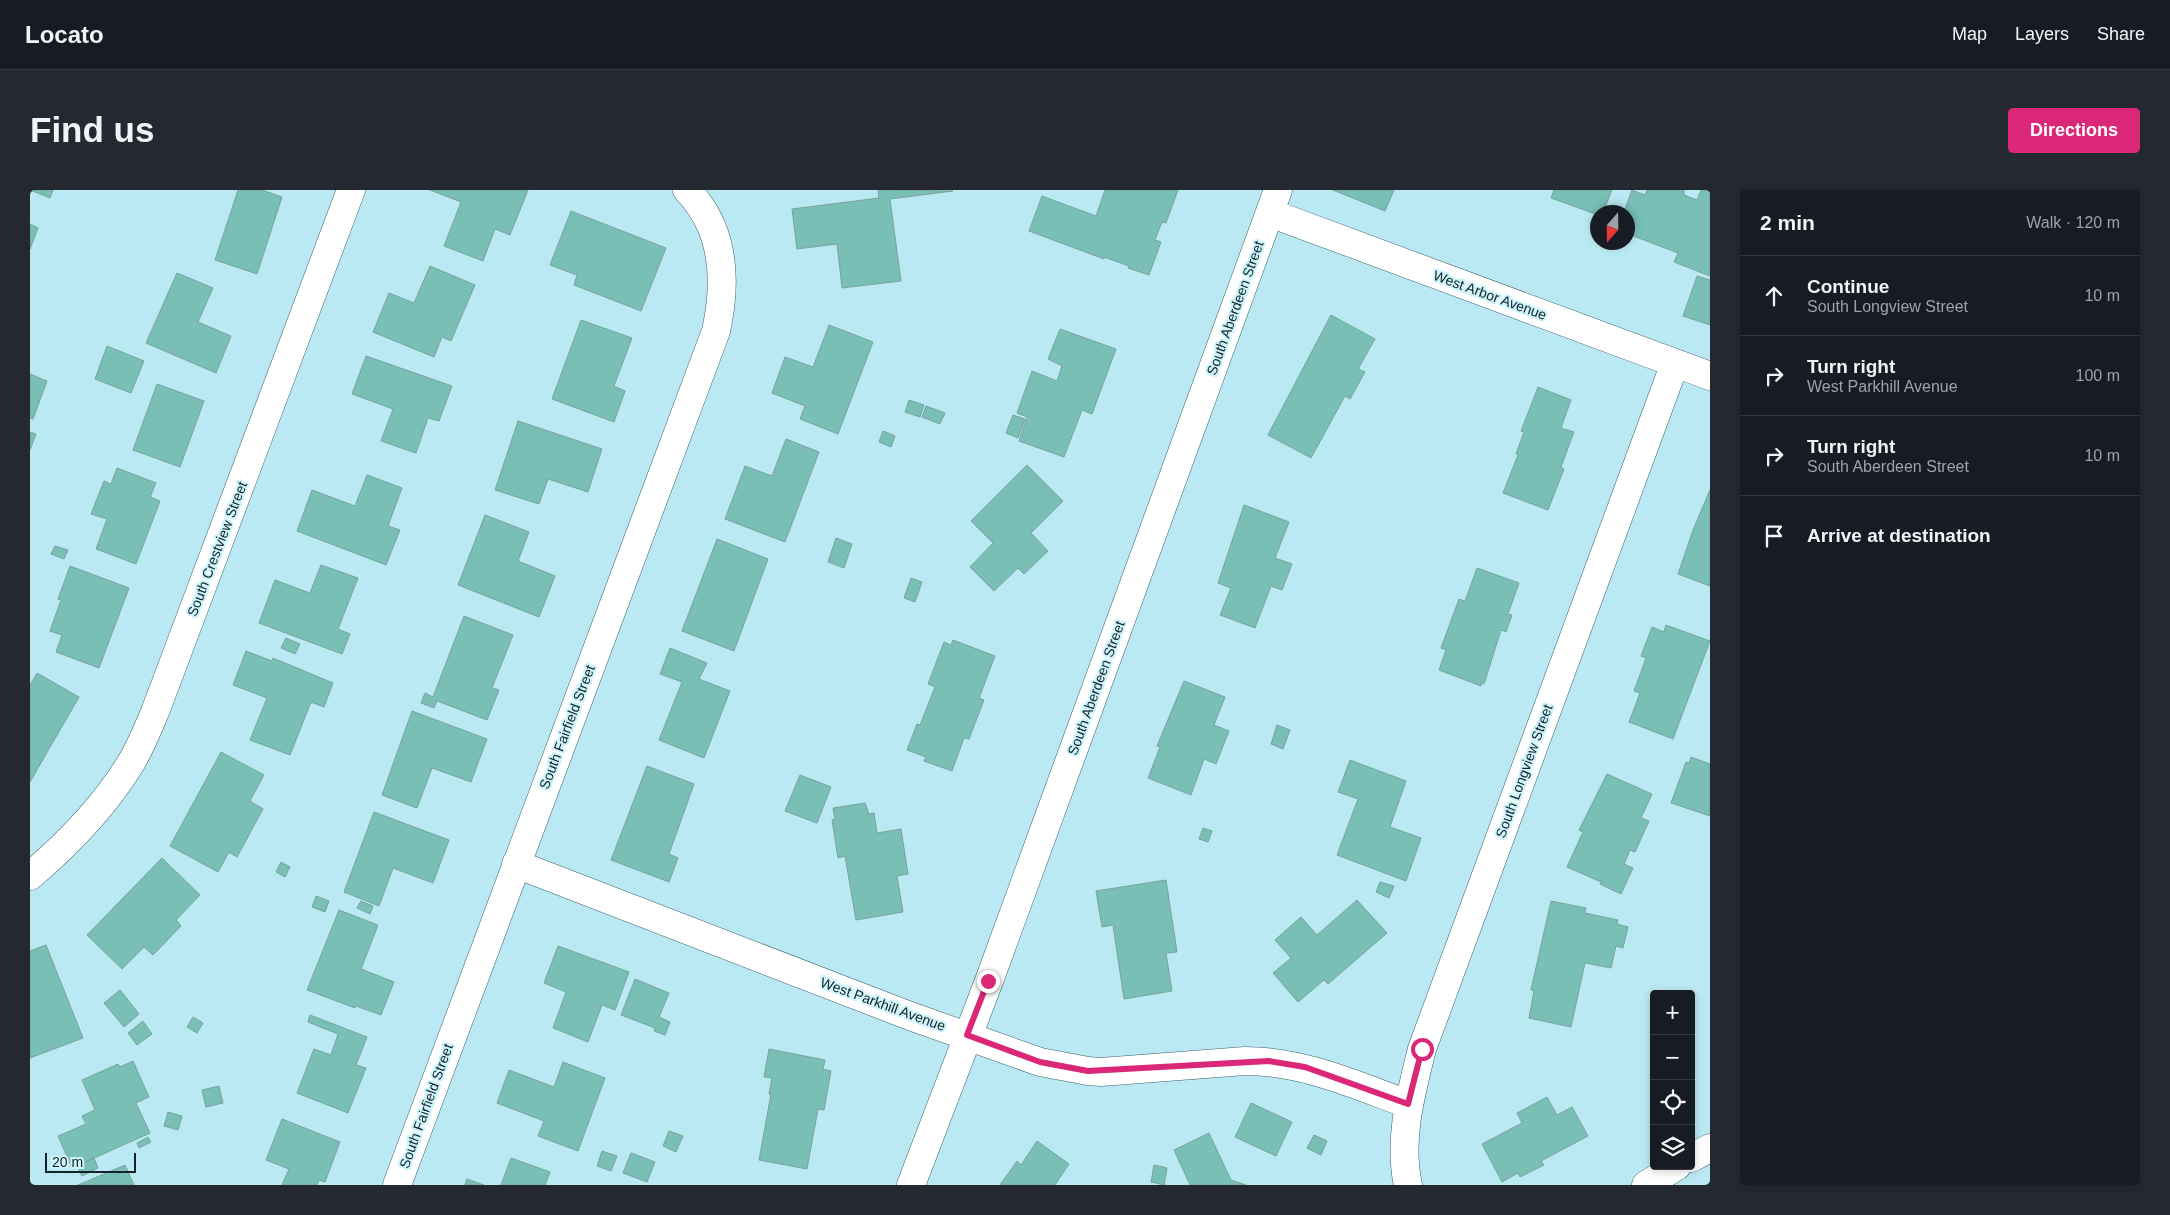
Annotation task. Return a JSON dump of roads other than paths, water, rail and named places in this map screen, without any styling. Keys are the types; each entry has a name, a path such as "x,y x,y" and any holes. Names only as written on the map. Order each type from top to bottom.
{"street":[{"name":"South Crestview Street","path":"30,876 64,848 95,815 133,760 152,720 351,190"},
{"name":"South Fairfield Street","path":"397,1185 716,331 721,310 722,265 708,220 687,190"},
{"name":"West Arbor Avenue","path":"1274,202 1710,376"},
{"name":"South Aberdeen Street","path":"911,1185 992,972 1274,202"},
{"name":"South Longview Street","path":"1408,1185 1404,1167 1408,1104 1422,1049 1675,363"},
{"name":"West Parkhill Avenue","path":"516,864 901,1012 1040,1062 1088,1071 1269,1061 1305,1067 1408,1104"},
{"path":"1695,1156 1710,1148"},
{"path":"1646,1185 1670,1170"}]}
